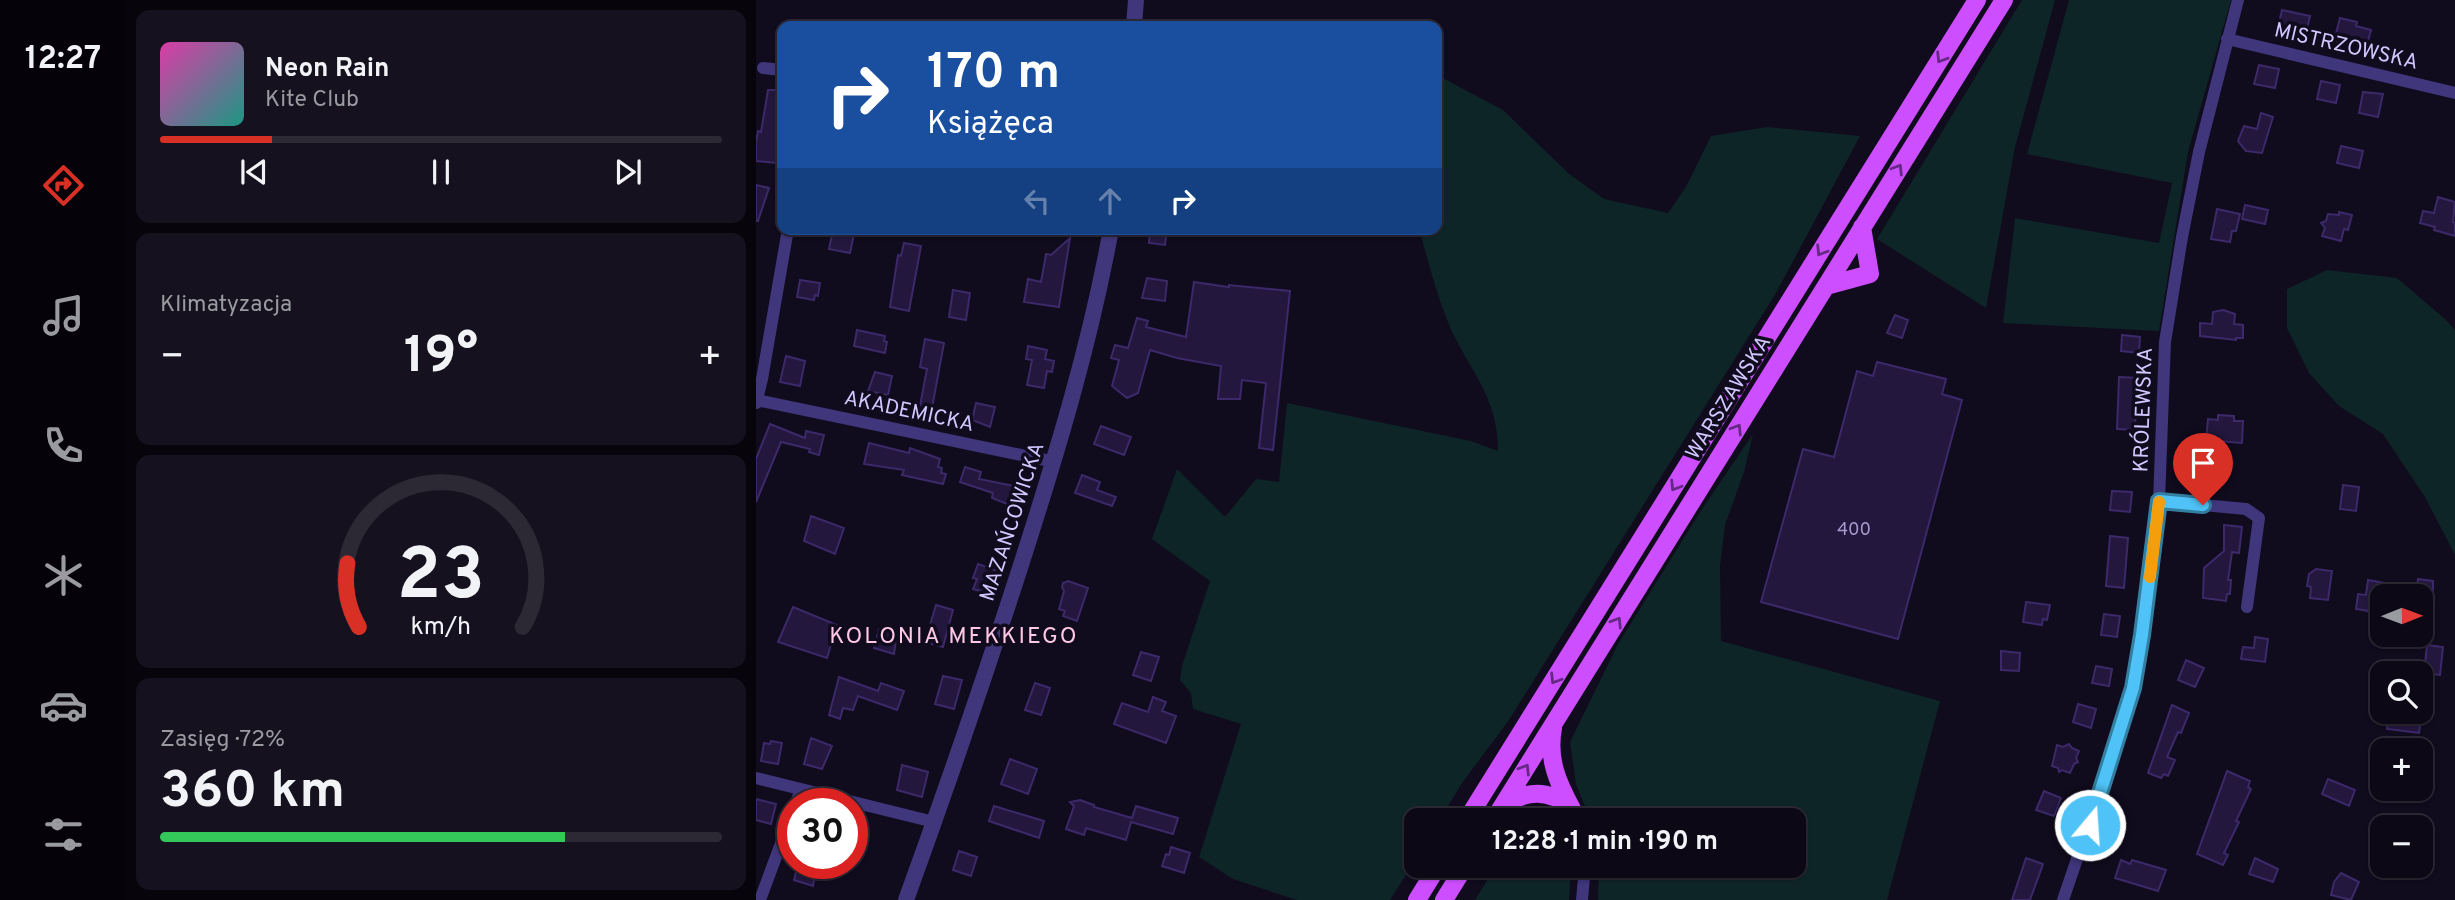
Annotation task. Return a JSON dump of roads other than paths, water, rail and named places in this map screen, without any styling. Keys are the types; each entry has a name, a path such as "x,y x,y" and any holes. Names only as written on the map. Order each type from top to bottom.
{"main road":[{"name":"WARSZAWSKA","path":"1474,808 1977,0"},
{"name":"WARSZAWSKA","path":"1501,808 2004,0"},
{"path":"1826,286 1870,274 1862,227"},
{"path":"1555,721 1551,742 1552,764 1558,784 1570,808"},
{"path":"1504,808 1511,800 1533,793 1553,796 1566,808"},
{"path":"1417,900 1431,878"},
{"path":"1444,900 1458,878"}],"street":[{"path":"1134,21 1136,0"},
{"name":"KRÓLEWSKA","path":"2063,900 2133,688 2159,501 2165,342 2196,164 2238,0"},
{"name":"MISTRZOWSKA","path":"2227,39 2455,93"},
{"path":"763,68 777,69"},
{"path":"756,401 787,235"},
{"name":"MAZAŃCOWICKA","path":"906,900 1055,462 1088,342 1110,235"},
{"name":"AKADEMICKA","path":"756,401 1055,462"},
{"path":"2159,501 2246,509 2259,518 2247,607"},
{"path":"756,778 797,788"},
{"path":"868,806 934,822"},
{"path":"760,900 777,854"},
{"path":"1582,900 1584,878"}],"district":[{"name":"KOLONIA MEKKIEGO","path":"954,637"}]}
